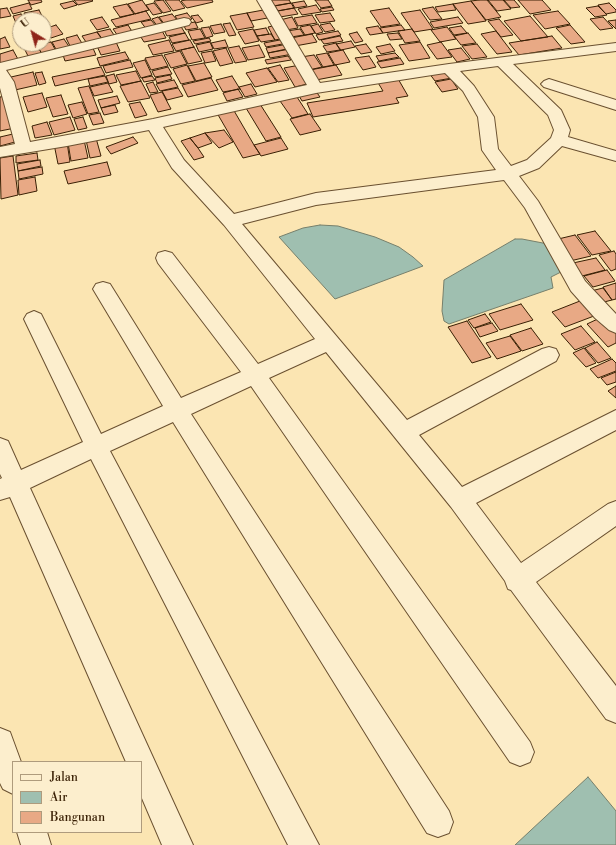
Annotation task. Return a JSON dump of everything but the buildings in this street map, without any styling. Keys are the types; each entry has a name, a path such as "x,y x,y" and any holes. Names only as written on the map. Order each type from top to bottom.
{"street":[{"path":"264,0 316,88"},
{"path":"0,67 184,22"},
{"path":"0,152 153,124 316,88 449,68 616,47"},
{"path":"534,58 549,84 616,105"},
{"path":"230,221 316,199 508,174 533,164 559,140 562,130 555,112 502,62"},
{"path":"449,68 469,89 486,117 490,150 532,205 578,286 611,315"},
{"path":"0,72 6,82 24,148"},
{"path":"532,91 547,88 549,84"},
{"path":"153,124 178,164 230,221 330,341 402,433 459,500 517,580 616,709"},
{"path":"559,140 616,156"},
{"path":"165,258 255,375 520,752"},
{"path":"103,289 177,410 438,822"},
{"path":"34,319 96,447 304,845"},
{"path":"8,486 330,341"},
{"path":"402,433 549,355"},
{"path":"459,500 616,419"},
{"path":"0,448 8,486 141,761"},
{"path":"517,580 616,512"},
{"path":"0,742 12,776"},
{"path":"142,764 178,845"},
{"path":"32,833 36,845"}],"water":[{"path":"320,225 338,226 375,237 399,247 423,266 335,299 279,237 303,228"},
{"path":"515,239 548,244 563,271 551,277 553,288 449,324 444,321 442,311 444,280"},
{"path":"588,777 616,811 616,845 515,845"}]}
